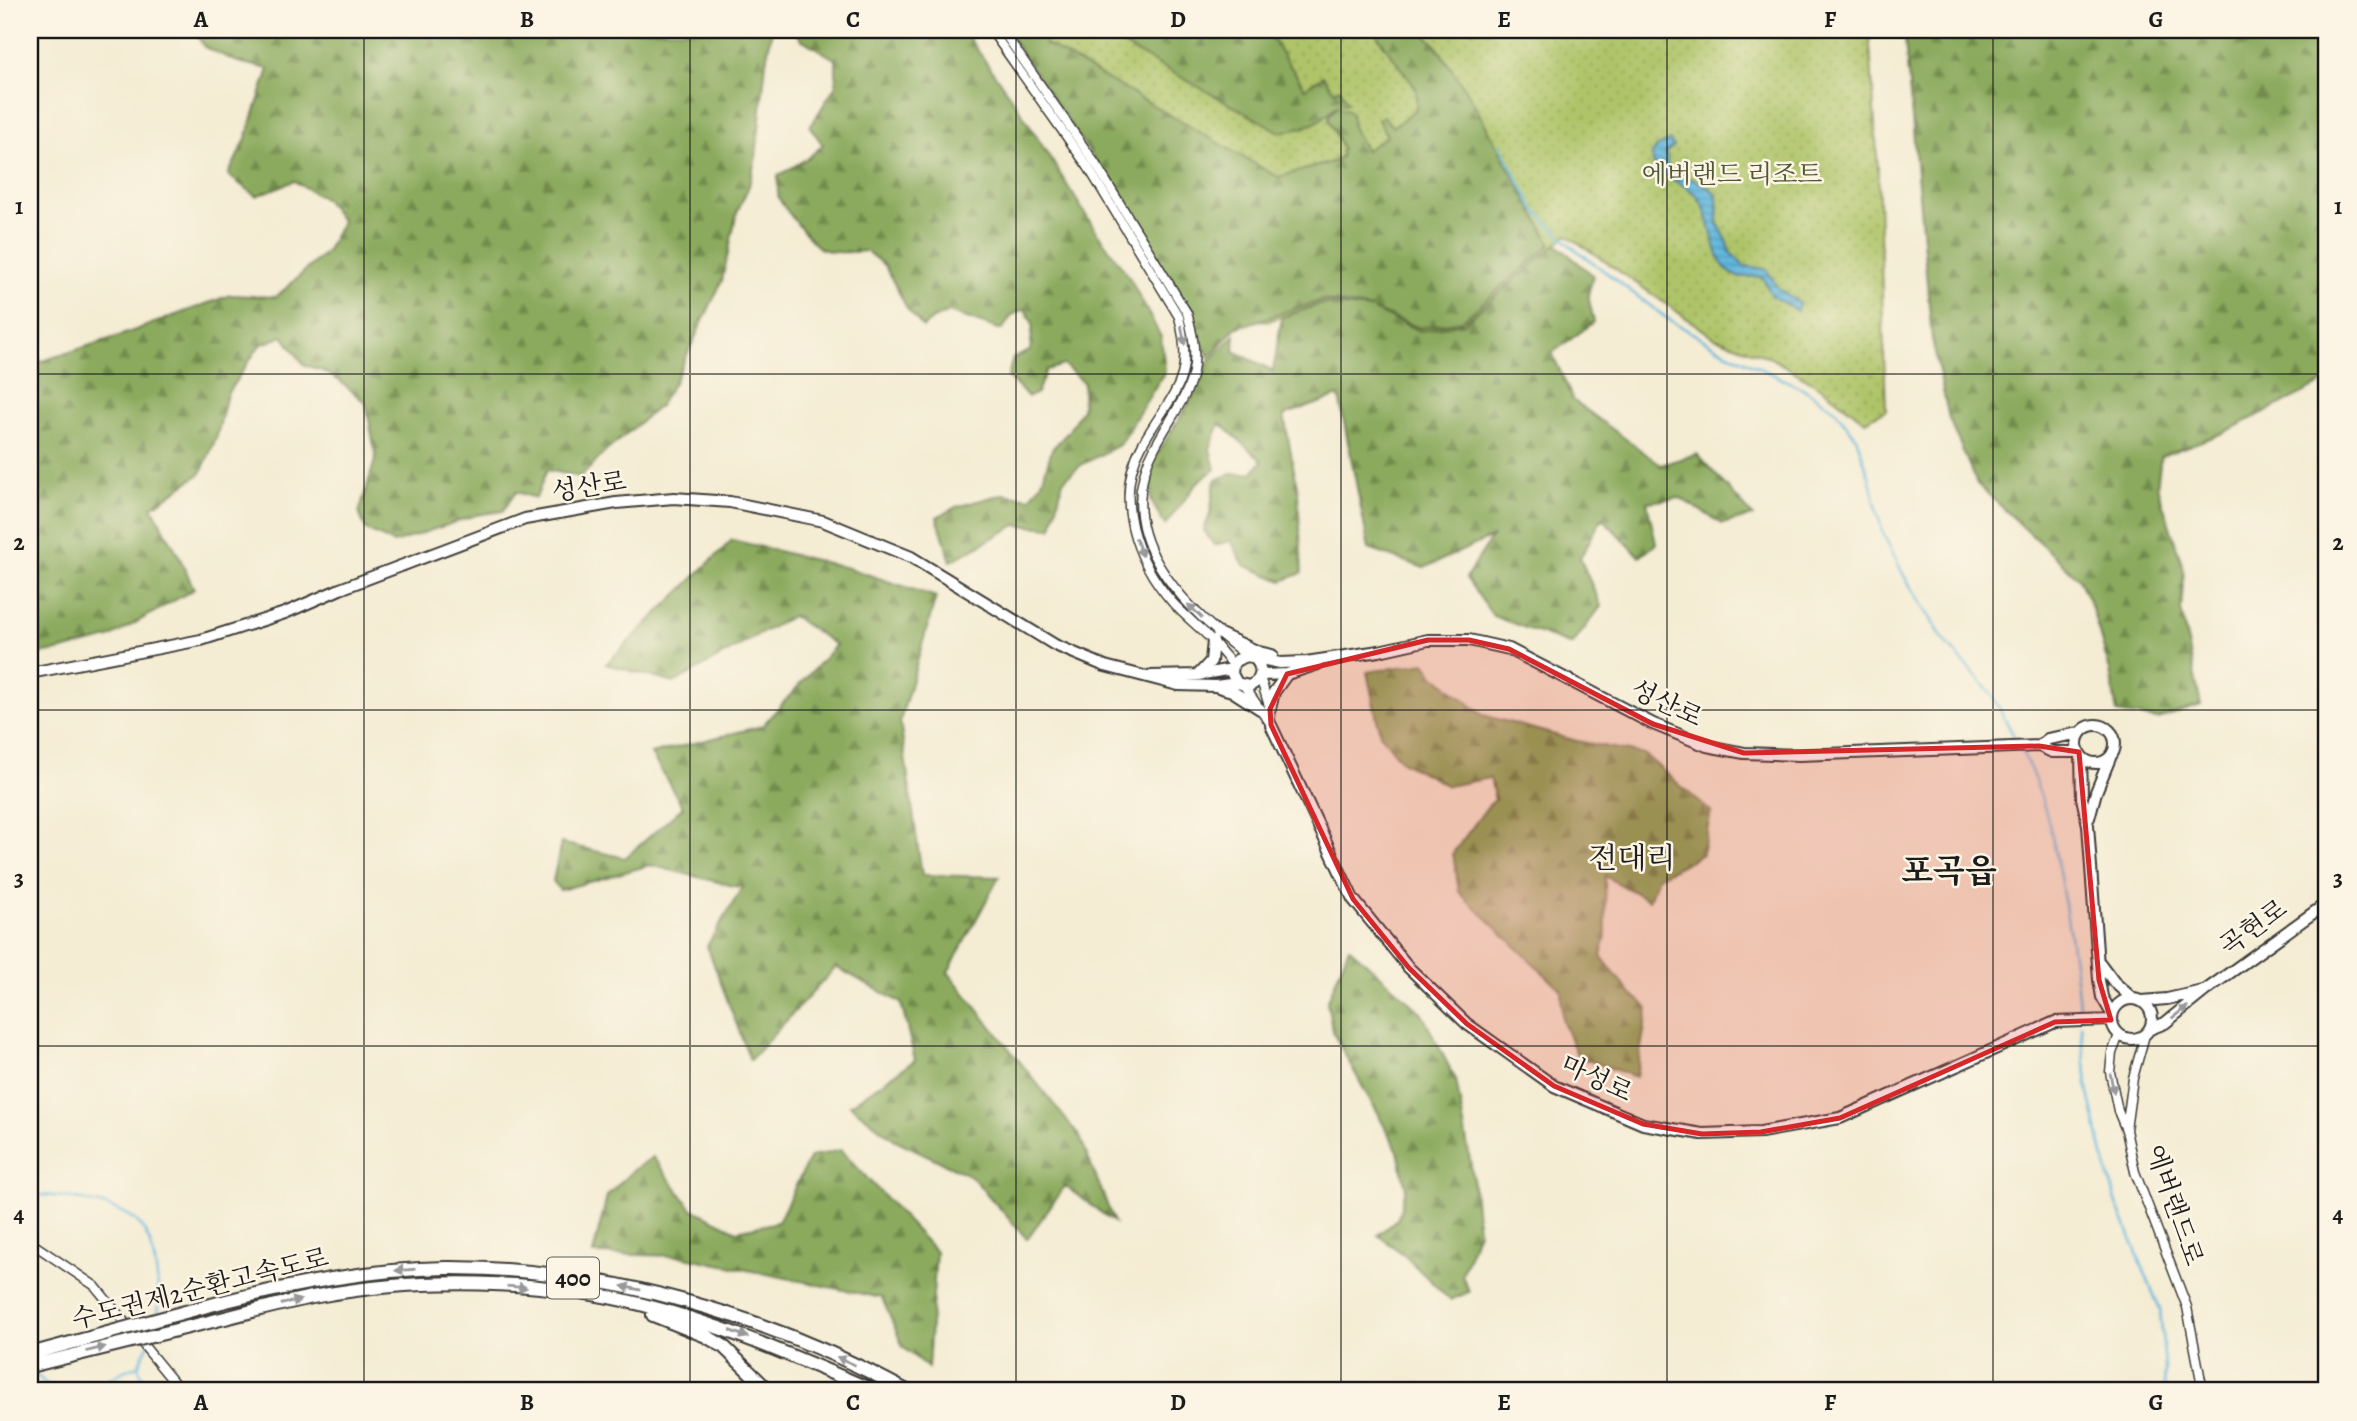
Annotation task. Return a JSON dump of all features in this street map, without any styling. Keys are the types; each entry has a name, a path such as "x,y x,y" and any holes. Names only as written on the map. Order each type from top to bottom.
{"highway":[{"name":"수도권제2순환고속도로","path":"30,1354 277,1288 356,1275 446,1268 541,1273 625,1286 708,1308 829,1354 907,1391"},
{"name":"수도권제2순환고속도로","path":"30,1366 318,1296 391,1286 523,1287 572,1292 639,1304 744,1336 874,1391"},
{"path":"639,1304 653,1315 706,1336 723,1346 769,1391"}],"main road":[{"name":"성산로","path":"30,673 201,640 285,613 525,519 616,503 674,498 730,502 823,521 911,558 1055,645 1105,666 1141,676"},
{"path":"1198,675 1210,661 1216,637 1259,652 1306,662"},
{"name":"성산로","path":"1327,661 1428,640 1469,640 1509,649 1653,724 1707,746 1744,753 1799,755 2039,746"},
{"path":"1251,658 1259,664 1261,676"},
{"path":"1241,684 1232,674 1237,660 1251,658 1280,663 1327,661"},
{"path":"1141,676 1178,685 1254,684 1261,676 1287,674 1327,661"},
{"path":"1141,676 1198,675 1233,666"},
{"path":"1216,686 1232,691 1265,709 1287,674"},
{"name":"마성로","path":"1271,725 1353,899 1409,968 1467,1024 1554,1086 1643,1124 1703,1134 1761,1132 1840,1118 2045,1026 2062,1021 2111,1017"},
{"path":"2039,746 2048,739 2080,733 2091,725 2105,727 2115,738 2116,745 2096,792 2088,825"},
{"path":"2080,733 2077,742 2082,798 2088,825 2099,962 2102,997 2119,1035 2132,1040 2148,1032 2151,1010 2114,982 2099,962"},
{"path":"2039,746 2052,751 2080,753"},
{"path":"2080,753 2085,760 2099,763 2111,757"},
{"name":"곡현로","path":"2148,1032 2165,1023 2206,990 2327,903"},
{"path":"2111,1017 2117,1004 2167,999 2206,990"}],"street":[{"path":"991,30 1088,167 1179,317 1184,338 1185,362 1180,384 1141,446 1132,468 1127,495 1135,539 1148,570 1173,603 1216,637 1251,658"},
{"path":"1002,30 1095,163 1187,313 1195,338 1195,361 1190,387 1145,468 1139,491 1140,516 1158,568 1216,637 1233,666"},
{"path":"1261,676 1265,709 1271,725"},
{"path":"1241,684 1265,709"},
{"path":"2126,1130 2133,1079 2148,1032"},
{"name":"에버랜드로","path":"2119,1035 2112,1053 2110,1072 2118,1111 2126,1130 2135,1172 2187,1307 2203,1391"},
{"path":"30,1242 95,1286 181,1391"}],"highlighted area":[{"path":"1428,640 1469,640 1509,649 1653,724 1744,753 2039,746 2079,752 2099,980 2111,1020 2055,1022 1840,1118 1761,1132 1702,1134 1643,1124 1554,1086 1467,1024 1409,968 1353,899 1271,725 1270,709 1287,674"}],"green space":[{"path":"194,30 772,30 756,157 749,186 737,212 722,281 673,384 658,407 605,452 581,477 547,470 536,498 516,492 503,511 476,515 394,543 366,530 359,513 376,457 366,403 341,382 323,371 304,365 283,336 260,345 227,394 217,436 201,473 152,507 194,589 109,638 30,655 30,365 230,295 276,297 326,252 342,222 326,200 294,181 256,196 228,175 245,141 269,69 238,62 204,47"},
{"path":"794,30 963,30 1018,107 1096,231 1128,275 1161,337 1165,371 1119,445 1081,465 1063,481 1052,528 1016,525 951,561 937,517 956,507 1003,494 1030,498 1042,482 1052,449 1068,432 1082,409 1084,383 1064,365 1046,370 1037,393 1028,397 1008,377 1013,358 1030,351 1033,324 1025,309 1012,315 1002,330 949,312 923,327 908,310 885,266 866,251 838,252 822,249 799,226 779,198 778,176 823,145 810,127 836,85 836,60 801,39"},
{"path":"1006,30 1036,30 1046,44 1278,177 1341,157 1342,148 1329,120 1336,108 1351,112 1353,129 1366,150 1387,136 1378,120 1383,116 1393,127 1416,109 1416,88 1373,30 1420,30 1435,44 1468,93 1551,244 1462,321 1420,328 1374,310 1420,331 1464,323 1556,244 1593,275 1588,295 1594,322 1552,353 1573,400 1661,465 1697,454 1753,516 1722,524 1680,498 1647,502 1656,544 1640,557 1602,518 1580,558 1601,606 1572,645 1493,616 1466,578 1492,537 1424,568 1369,549 1339,396 1284,415 1298,492 1302,573 1282,581 1244,565 1231,541 1214,545 1204,530 1210,514 1215,480 1231,474 1252,473 1262,461 1220,423 1210,449 1215,469 1199,481 1165,525 1151,501 1152,462 1192,398 1210,360 1235,334 1234,351 1273,371 1282,317 1321,304 1372,309 1323,300 1235,328 1209,357 1143,231"},
{"name":"에버랜드 리조트","path":"1011,30 1869,30 1878,170 1886,410 1865,421 1822,388 1769,357 1715,338 1567,235 1506,290 1459,327 1420,331 1372,309 1325,302 1269,321 1202,315"},
{"path":"1096,30 1266,30 1305,88 1323,76 1334,91 1340,88 1348,103 1336,106 1309,125 1280,132"},
{"path":"1904,30 2302,30 2327,49 2327,381 2223,433 2161,456 2157,486 2184,570 2181,610 2201,705 2157,719 2117,713 2110,671 2091,605 2079,579 1977,484 1949,419 1932,339"},
{"path":"732,540 848,568 936,597 900,721 922,875 999,877 948,972 1080,1137 1114,1222 1065,1186 1027,1239 971,1176 895,1140 850,1105 915,1060 901,1003 836,967 750,1060 707,946 742,888 650,865 560,890 553,881 561,843 625,858 683,807 651,754 762,726 836,645 792,616 674,683 606,664"},
{"path":"1425,663 1434,675 1483,715 1577,741 1644,754 1711,812 1702,854 1658,877 1649,900 1605,876 1606,937 1601,956 1629,992 1648,1008 1636,1077 1578,1057 1562,1020 1561,990 1459,892 1453,853 1495,800 1490,778 1448,786 1401,761 1380,734 1367,672"},
{"path":"1349,947 1421,1012 1456,1080 1473,1177 1478,1231 1462,1275 1469,1292 1450,1300 1403,1254 1378,1235 1398,1218 1406,1188 1398,1151 1333,1033 1327,1002"},
{"path":"841,1150 936,1252 928,1368 903,1347 882,1298 680,1256 593,1254 607,1196 633,1170 653,1157 692,1209 737,1231 778,1222 810,1157"}],"water":[{"path":"1670,140 1673,147 1666,152 1668,168 1706,186 1717,195 1718,223 1730,252 1744,266 1766,269 1778,288 1799,303 1797,311 1772,296 1763,278 1737,276 1721,263 1707,216 1697,196 1653,165 1652,154 1658,146"}],"waterway":[{"path":"1500,144 1533,208 1571,246 1665,317 1721,350 1804,389 1835,410 1856,437 1869,476 1882,531 1903,574 1943,639 1992,695 2018,744"},
{"path":"2021,750 2044,805 2053,842 2071,944 2080,1018"},
{"path":"2081,1025 2087,1085 2104,1159 2117,1204 2160,1310 2165,1367 2164,1391"},
{"path":"30,1195 73,1198 106,1206 120,1211 141,1226 153,1256 158,1315"},
{"path":"150,1341 138,1366 142,1376 157,1391"},
{"path":"78,1391 87,1390 138,1366"},
{"path":"30,1370 48,1385 69,1391"}],"district":[{"name":"전대리","path":"1632,858"},
{"name":"포곡읍","path":"1949,870"}]}
